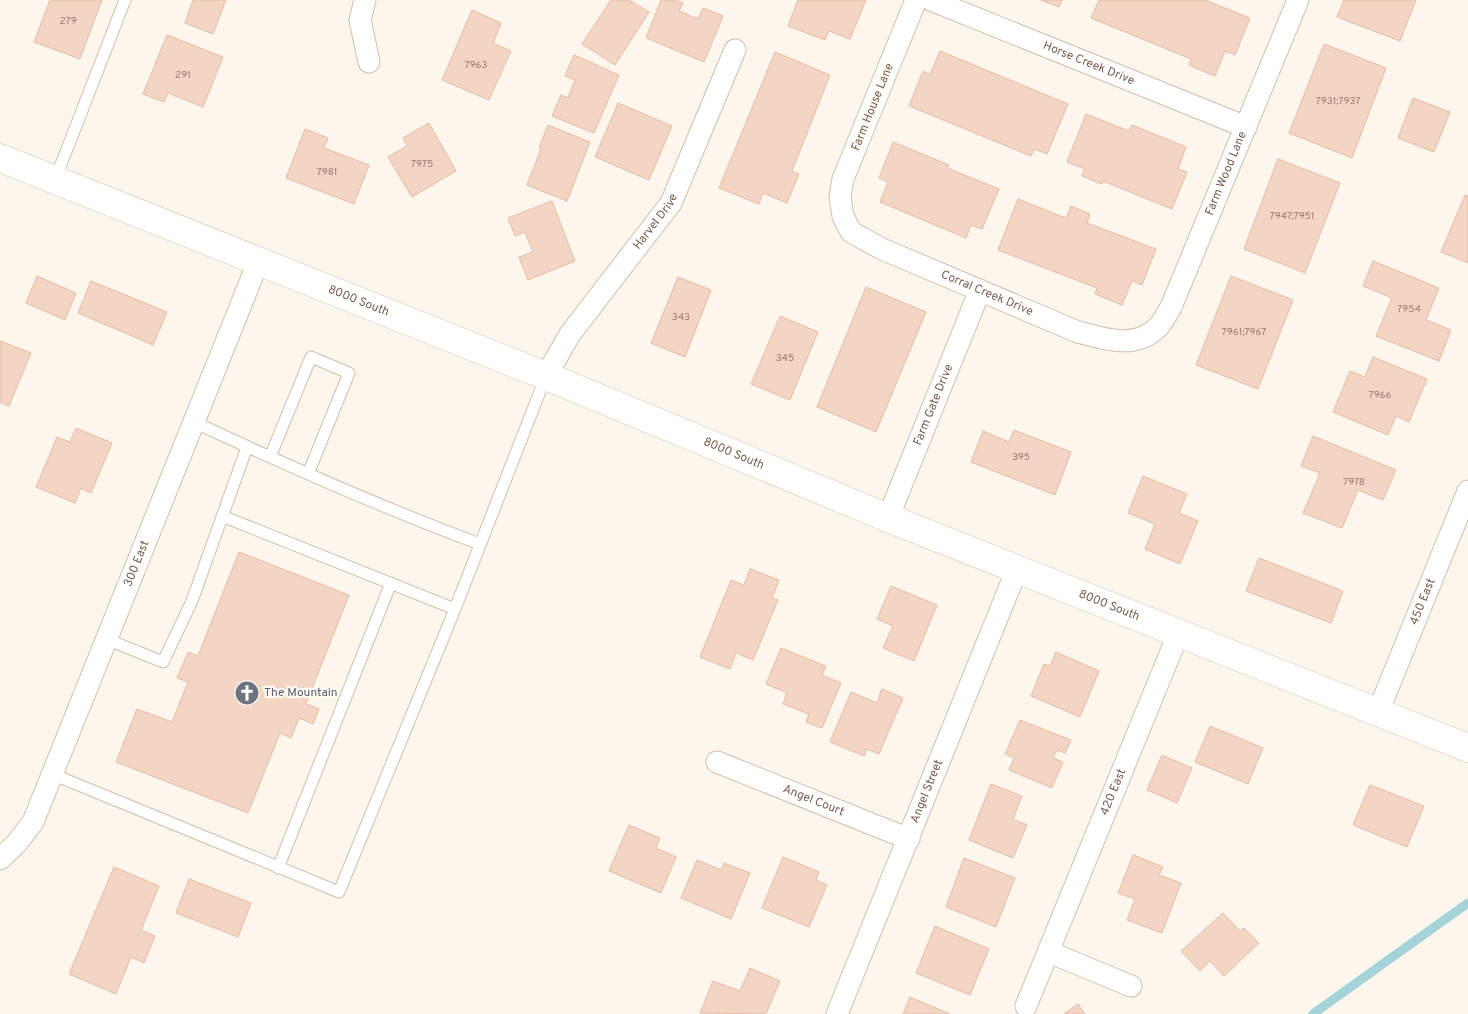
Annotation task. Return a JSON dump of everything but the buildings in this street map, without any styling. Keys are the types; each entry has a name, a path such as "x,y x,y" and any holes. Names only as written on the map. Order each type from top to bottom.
{"street":[{"path":"365,0 360,20 368,62"},
{"name":"Farm House Lane","path":"843,216 840,197 843,179 916,0"},
{"name":"Horse Creek Drive","path":"931,0 1246,127"},
{"name":"Farm Wood Lane","path":"1143,337 1158,328 1171,307 1298,0"},
{"name":"Harvel Drive","path":"546,376 570,334 671,202 735,50"},
{"name":"8000 South","path":"0,158 546,376 888,518 1468,748"},
{"name":"Corral Creek Drive","path":"843,216 851,232 882,250 1078,332 1118,342 1126,342 1143,337"},
{"name":"300 East","path":"0,859 16,844 33,822 259,260"},
{"name":"Farm Gate Drive","path":"888,518 980,290"},
{"name":"450 East","path":"1378,712 1468,491"},
{"name":"Angel Street","path":"837,1014 1017,569"},
{"name":"420 East","path":"1026,1006 1179,632"},
{"name":"Angel Court","path":"717,762 909,839"},
{"path":"1049,952 1131,986"}],"lane":[{"path":"54,180 125,0"},
{"path":"270,457 311,357 349,373 308,474"},
{"path":"52,774 339,892 455,609 546,376"},
{"path":"194,422 409,518 480,544"},
{"path":"106,639 164,662 192,601 247,447"},
{"path":"222,516 455,609"},
{"path":"278,868 391,583"}],"waterway":[{"path":"1313,1014 1468,903"}],"place":[{"name":"The Mountain","path":"247,693"}]}
